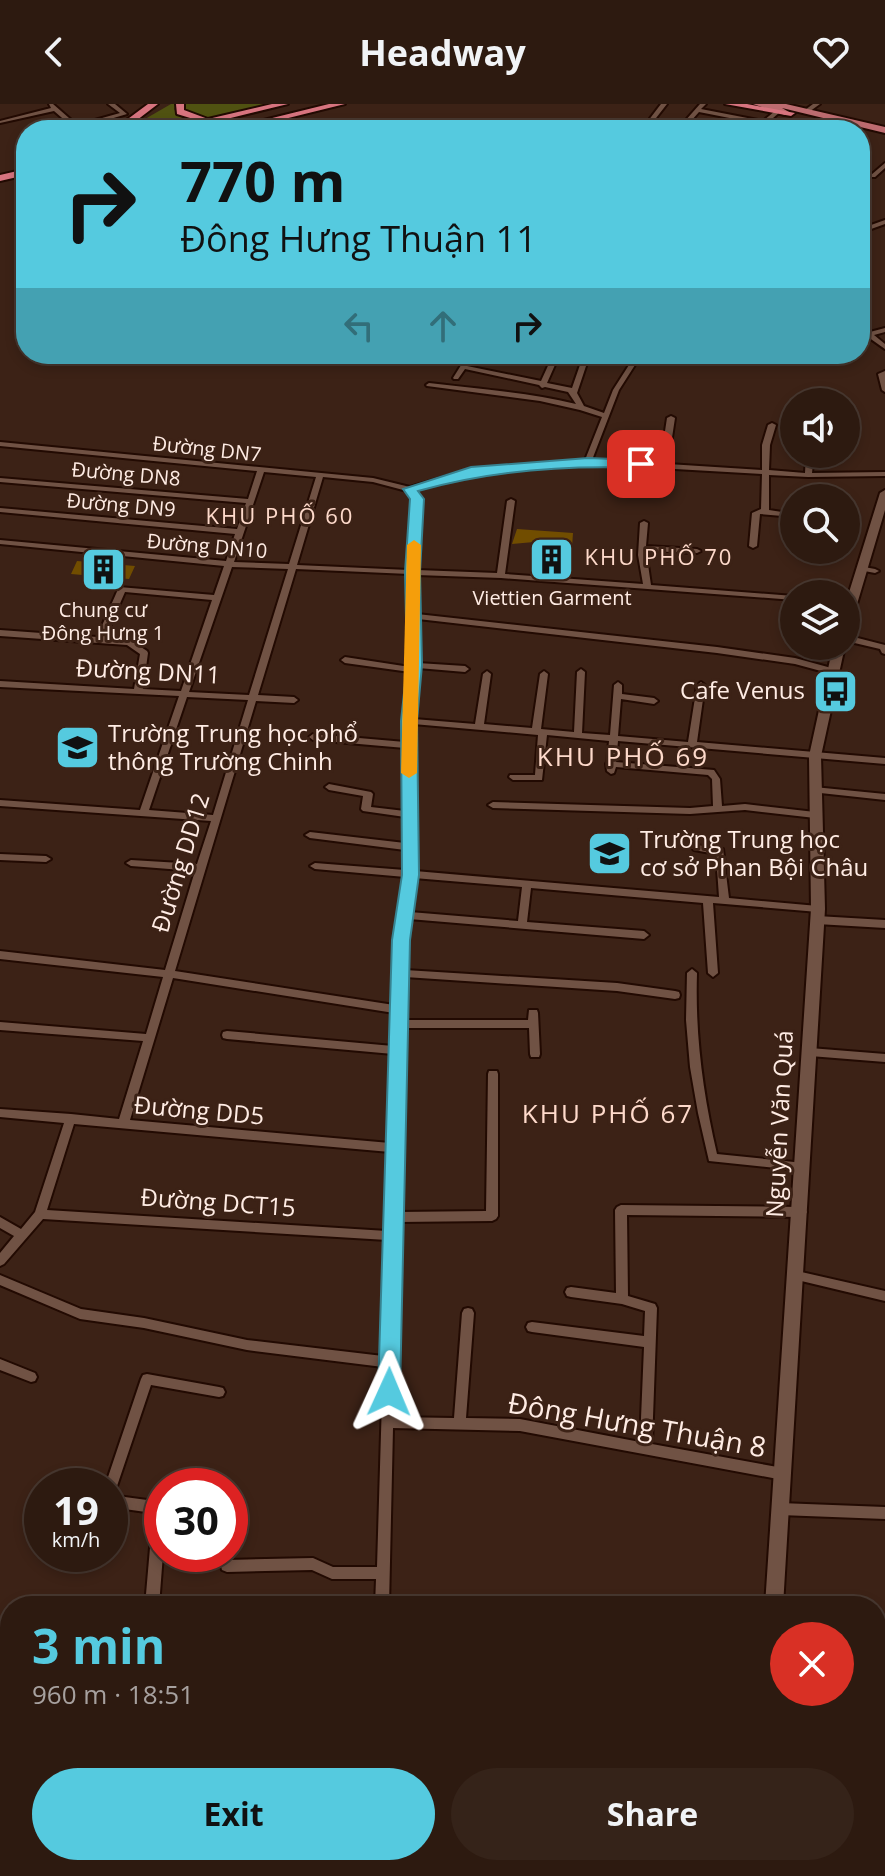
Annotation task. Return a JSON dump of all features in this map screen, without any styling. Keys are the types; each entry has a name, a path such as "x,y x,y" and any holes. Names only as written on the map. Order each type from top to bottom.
{"highway":[{"path":"131,120 149,107 163,104"},
{"path":"180,104 179,109 185,115 198,120"},
{"path":"229,120 284,104"},
{"path":"246,120 301,104"},
{"path":"239,120 325,104"},
{"path":"256,120 341,104"},
{"path":"729,104 805,111"},
{"path":"778,107 791,113"}],"main road":[{"path":"757,104 813,120"},
{"path":"805,111 843,120"},
{"path":"857,580 885,493"},
{"name":"Nguyễn Văn Quá","path":"775,1596 818,914 815,756 835,660"}],"street":[{"path":"104,120 124,114 111,104"},
{"path":"652,120 664,104"},
{"path":"689,120 703,104"},
{"path":"805,111 817,104"},
{"path":"2,122 52,106 69,120"},
{"path":"697,110 749,120"},
{"path":"873,176 885,165"},
{"path":"885,330 872,335 885,347"},
{"path":"456,378 465,364"},
{"path":"542,386 550,364"},
{"path":"581,407 574,392 584,364"},
{"path":"588,462 604,415 633,364"},
{"path":"463,367 574,392"},
{"path":"885,373 881,374 885,390"},
{"path":"429,385 495,391 581,407 604,415"},
{"path":"664,465 671,418"},
{"path":"753,546 753,522 765,510 766,445 772,425"},
{"name":"Đường DN7","path":"0,444 373,480 410,489"},
{"path":"382,1596 400,973 403,915 410,875 409,721 414,668 413,572 417,499 410,489 471,471 588,462 808,475 885,474"},
{"path":"808,475 809,468"},
{"path":"143,813 261,471"},
{"name":"Đường DD12","path":"123,1125 320,476"},
{"name":"Đường DN8","path":"0,480 250,501"},
{"path":"501,576 509,540 511,501"},
{"name":"Đường DN9","path":"0,510 240,532"},
{"path":"761,511 780,514"},
{"path":"644,523 643,548 648,588"},
{"name":"Đường DN10","path":"0,542 228,564 501,576 780,597"},
{"path":"643,548 697,551"},
{"path":"862,568 875,571"},
{"path":"100,640 122,589 217,598"},
{"path":"414,616 717,650 795,661 832,671"},
{"path":"0,633 129,643 144,653 138,691"},
{"path":"860,641 884,647 885,651"},
{"path":"345,660 414,668 465,669"},
{"path":"578,734 581,672"},
{"path":"479,726 487,674"},
{"path":"513,777 539,778 544,674"},
{"name":"Đường DN11","path":"0,684 294,700"},
{"path":"618,685 611,738 611,768 711,772 716,779 718,809"},
{"path":"692,746 701,685"},
{"path":"617,696 654,701"},
{"path":"409,721 885,761"},
{"path":"313,737 409,745"},
{"path":"329,787 368,794 366,809 410,815"},
{"path":"814,790 885,797"},
{"path":"0,803 216,818"},
{"path":"493,805 690,811 745,807 815,815"},
{"path":"310,835 410,847"},
{"path":"697,848 720,851 724,901"},
{"path":"0,857 46,859"},
{"path":"131,863 201,868"},
{"path":"315,866 724,901 885,924"},
{"path":"522,925 527,885"},
{"path":"708,900 713,973"},
{"path":"403,915 644,935"},
{"path":"0,955 169,974 399,1010"},
{"path":"400,973 617,987 675,995"},
{"path":"692,973 692,1041 702,1113 713,1158 804,1167"},
{"path":"399,1024 533,1018 535,1054"},
{"path":"0,1026 149,1038"},
{"path":"227,1035 398,1050"},
{"path":"810,1052 885,1058"},
{"path":"393,1217 492,1216 493,1074"},
{"name":"Đường DD5","path":"0,1113 395,1148"},
{"path":"0,1261 40,1214 71,1118"},
{"path":"622,1299 621,1210 801,1212"},
{"name":"Đường DCT15","path":"40,1214 393,1236"},
{"path":"0,1222 22,1235"},
{"path":"797,1276 885,1296"},
{"path":"0,1280 80,1314 144,1323 247,1345 389,1362"},
{"path":"571,1292 622,1299 651,1308 646,1449"},
{"path":"460,1424 468,1313"},
{"path":"532,1327 649,1342"},
{"path":"0,1364 31,1377"},
{"path":"117,1468 147,1379 219,1392"},
{"name":"Đông Hưng Thuận 8","path":"388,1422 520,1425 783,1474"},
{"path":"780,1509 885,1513"},
{"path":"248,1566 313,1564 332,1573 383,1573"},
{"path":"153,1596 155,1572"}],"shaded area":[{"path":"171,104 177,104 174,109 181,117 192,120 143,120"},
{"path":"185,104 280,104 210,118 183,110"}],"building":[{"name":"Viettien Garment","path":"517,529 573,533 570,576 531,573 534,542 512,544"},
{"name":"Chung cư Đông Hưng 1","path":"77,561 135,566 129,579 71,574"}],"slow traffic":[{"path":"409,773 409,721 414,665 414,545"}],"place":[{"name":"Viettien Garment","path":"552,559"},
{"name":"Chung cư Đông Hưng 1","path":"103,570"},
{"name":"Cafe Venus","path":"836,691"},
{"name":"Trường Trung học phổ thông Trường Chinh","path":"77,748"},
{"name":"Trường Trung học cơ sở Phan Bội Châu","path":"609,854"}],"district":[{"name":"KHU PHỐ 60","path":"280,516"},
{"name":"KHU PHỐ 70","path":"659,557"},
{"name":"KHU PHỐ 69","path":"623,757"},
{"name":"KHU PHỐ 67","path":"608,1114"}],"route":[{"path":"389,1392 401,940 410,875 409,721 414,665 413,572 417,499 416,493 410,489 471,471 588,462 641,464"}]}
